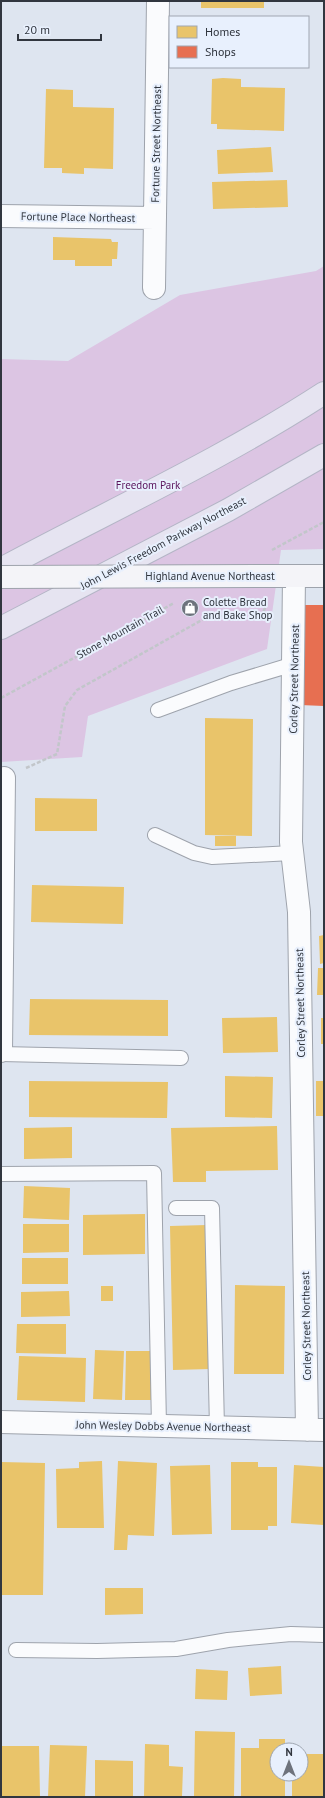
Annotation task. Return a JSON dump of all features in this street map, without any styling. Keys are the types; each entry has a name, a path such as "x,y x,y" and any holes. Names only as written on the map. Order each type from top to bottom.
{"highway":[{"path":"1,569 182,475 324,393"},
{"name":"John Lewis Freedom Parkway Northeast","path":"1,628 228,510 324,456"}],"main road":[{"name":"Highland Avenue Northeast","path":"1,577 324,576"}],"street":[{"name":"Fortune Street Northeast","path":"154,288 158,1"},
{"name":"Fortune Place Northeast","path":"1,216 155,218"},
{"name":"Corley Street Northeast","path":"290,576 294,664 292,853 298,912 316,1430"},
{"path":"1,1053 4,778"},
{"name":"John Wesley Dobbs Avenue Northeast","path":"1,1422 316,1430"}],"lane":[{"path":"158,710 231,683 294,664"},
{"path":"155,835 194,854 212,857 292,853"},
{"path":"1,1053 181,1058"},
{"path":"1,1174 154,1173 159,1426"},
{"path":"176,1208 212,1208 217,1428"},
{"path":"16,1650 176,1650 228,1640 291,1634 324,1636"}],"path":[{"path":"266,553 324,522"},
{"path":"4,778 56,754 65,706 77,690 208,616 262,616 269,598"},
{"name":"Stone Mountain Trail","path":"1,698 176,601"}],"green space":[{"name":"Freedom Park","path":"324,266 324,549 281,550 267,649 88,716 82,757 1,762 1,359 68,361 180,295 316,271"}],"building: Homes":[{"path":"201,1 264,1 264,8 201,8"},
{"path":"212,79 241,79 241,87 285,88 284,131 217,129 217,124 211,124"},
{"path":"46,89 73,90 73,107 114,108 113,169 84,168 84,174 62,173 62,168 44,168"},
{"path":"271,147 273,172 218,174 217,150"},
{"path":"287,180 288,207 213,209 212,182"},
{"path":"53,237 111,239 112,242 118,242 117,259 112,259 112,266 75,266 75,260 53,260"},
{"path":"205,718 253,719 252,836 205,835"},
{"path":"35,798 97,799 97,831 35,831"},
{"path":"215,836 236,836 236,846 215,846"},
{"path":"32,885 124,887 123,924 31,922"},
{"path":"324,935 324,963 320,964 319,936"},
{"path":"318,968 324,968 324,995 317,995"},
{"path":"30,999 168,1000 168,1036 29,1035"},
{"path":"277,1017 278,1052 223,1053 222,1018"},
{"path":"321,1018 324,1018 324,1044 321,1044"},
{"path":"225,1076 273,1077 272,1118 225,1117"},
{"path":"29,1081 168,1082 167,1118 29,1117"},
{"path":"316,1081 324,1081 324,1116 316,1116"},
{"path":"277,1126 278,1170 206,1171 206,1182 173,1182 171,1128"},
{"path":"72,1127 72,1158 24,1159 24,1128"},
{"path":"24,1186 70,1188 69,1220 23,1218"},
{"path":"145,1214 145,1254 83,1255 83,1215"},
{"path":"23,1224 69,1224 69,1252 23,1253"},
{"path":"207,1225 210,1369 173,1370 170,1226"},
{"path":"22,1258 68,1258 68,1284 22,1284"},
{"path":"235,1285 285,1286 284,1374 234,1374"},
{"path":"101,1286 113,1286 113,1301 101,1301"},
{"path":"69,1291 70,1316 21,1317 21,1292"},
{"path":"17,1324 66,1324 66,1354 16,1353"},
{"path":"95,1350 124,1351 122,1400 93,1399"},
{"path":"126,1351 155,1351 154,1400 125,1400"},
{"path":"19,1356 86,1358 85,1402 17,1400"},
{"path":"102,1461 104,1528 57,1528 56,1469 79,1468 79,1462"},
{"path":"118,1461 157,1463 154,1536 128,1535 127,1550 114,1550"},
{"path":"1,1462 45,1463 43,1595 1,1595"},
{"path":"231,1462 258,1462 258,1467 277,1467 277,1526 268,1526 268,1530 231,1530"},
{"path":"210,1465 212,1534 172,1535 170,1466"},
{"path":"294,1465 324,1467 324,1525 291,1523"},
{"path":"105,1588 143,1588 143,1614 105,1615"},
{"path":"281,1666 282,1694 250,1696 248,1668"},
{"path":"196,1669 228,1671 227,1700 195,1699"},
{"path":"195,1731 235,1732 234,1797 194,1797"},
{"path":"259,1739 285,1739 285,1742 269,1742 269,1782 285,1782 285,1797 241,1797 241,1748 259,1748"},
{"path":"145,1744 169,1745 169,1766 183,1767 182,1797 144,1797"},
{"path":"50,1745 87,1746 85,1797 48,1797"},
{"path":"2,1746 39,1746 40,1797 2,1797"},
{"path":"309,1754 324,1754 324,1797 292,1797 292,1782 309,1782"},
{"path":"95,1760 133,1761 133,1797 95,1797"}],"building: Shops":[{"path":"301,605 324,605 324,706 300,705"}],"place":[{"name":"Colette Bread and Bake Shop","path":"190,608"}]}
